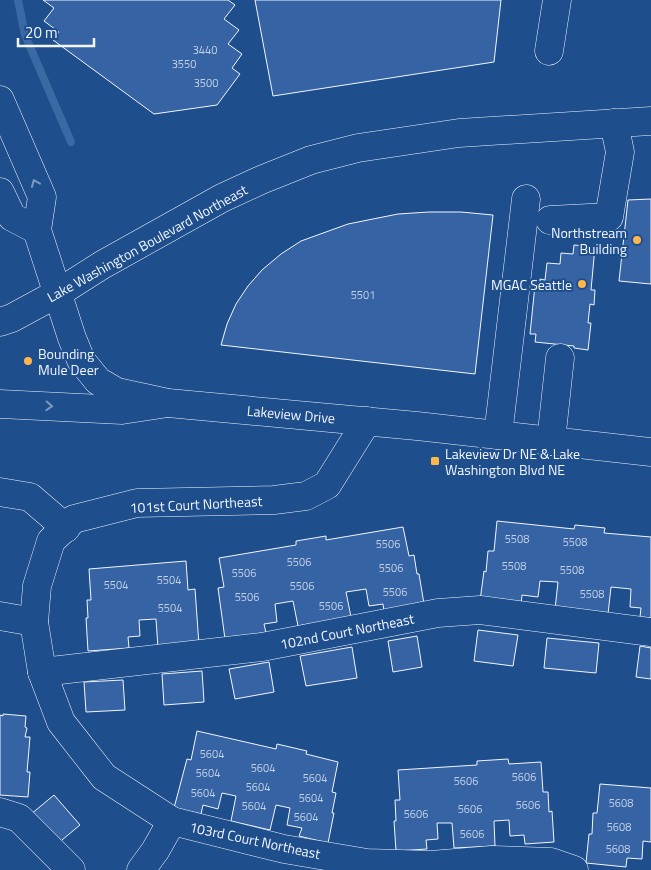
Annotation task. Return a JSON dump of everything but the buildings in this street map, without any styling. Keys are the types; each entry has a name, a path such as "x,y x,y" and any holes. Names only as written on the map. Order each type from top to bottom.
{"street":[{"path":"549,51 557,0"},
{"name":"Lakeview Drive","path":"0,100 42,197 37,230 81,360 98,381 117,392 168,403 367,421 651,452"},
{"name":"Lake Washington Boulevard Northeast","path":"0,322 12,318 58,293 102,265 222,198 311,160 358,148 459,132 651,121"},
{"path":"550,220 609,217 620,152 614,123"},
{"path":"0,192 12,216 37,230"},
{"path":"498,435 526,198"},
{"path":"551,441 560,358"},
{"path":"0,404 122,410 168,403"},
{"name":"101st Court Northeast","path":"172,822 104,776 61,722 42,672 34,622 37,586 51,541 74,519 137,504 274,500 306,496 327,485 367,421"},
{"path":"0,492 30,497 66,528"},
{"name":"102nd Court Northeast","path":"42,672 262,647 438,613 480,610 651,632"},
{"path":"0,616 34,622"},
{"path":"0,812 19,818 71,870"},
{"name":"103rd Court Northeast","path":"141,870 172,822 284,849 367,863 431,865 492,860 550,862 574,870"}],"waterway":[{"path":"18,0 25,35 71,142"}],"place":[{"name":"Northstream Building","path":"637,240"},
{"name":"MGAC Seattle","path":"582,284"},
{"name":"Bounding Mule Deer","path":"28,361"},
{"name":"Lakeview Dr NE & Lake Washington Blvd NE","path":"435,461"}]}
